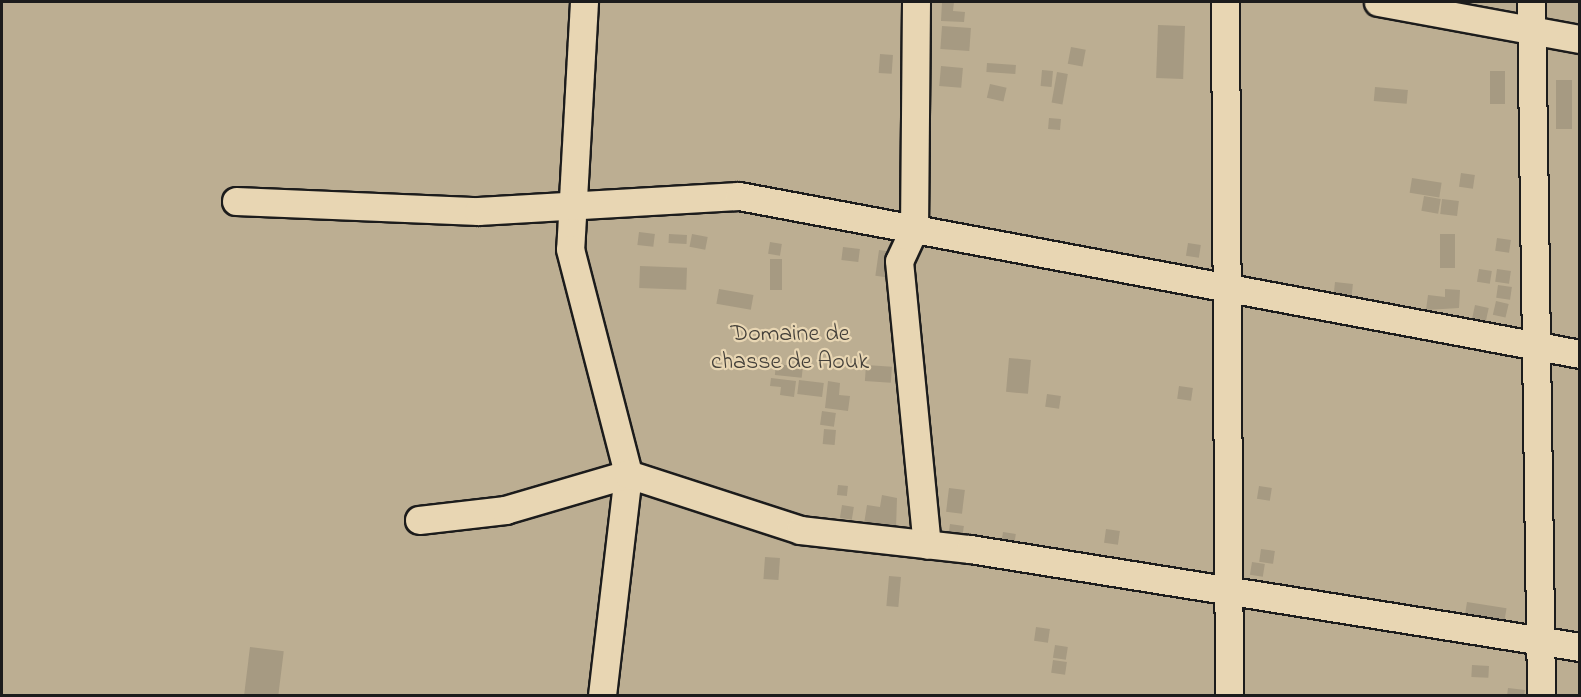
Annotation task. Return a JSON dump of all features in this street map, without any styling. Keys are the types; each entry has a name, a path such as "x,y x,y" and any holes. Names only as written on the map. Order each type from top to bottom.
{"street":[{"path":"584,2 570,249 628,474 602,696"},
{"path":"916,2 914,229 899,261 927,545"},
{"path":"1225,2 1229,696"},
{"path":"1378,2 1580,39"},
{"path":"1531,2 1534,346 1541,696"},
{"path":"236,201 478,211 739,196 1580,354"},
{"path":"419,520 506,510 628,474 800,530 927,545 1580,646"}],"green space":[{"name":"Domaine de chasse de Aouk","path":"2,2 1579,2 1579,695 2,695"}],"building":[{"path":"942,2 954,2 953,11 965,12 964,22 941,21"},
{"path":"1158,25 1185,26 1183,79 1156,78"},
{"path":"942,26 971,28 969,51 940,49"},
{"path":"1071,47 1086,50 1082,67 1068,64"},
{"path":"880,54 893,55 892,74 879,73"},
{"path":"987,63 1016,65 1015,74 986,72"},
{"path":"941,66 963,68 961,88 939,86"},
{"path":"1042,70 1053,71 1052,87 1041,86"},
{"path":"1490,71 1505,71 1505,104 1490,104"},
{"path":"1057,72 1068,74 1062,104 1052,103"},
{"path":"1556,80 1572,80 1572,129 1556,129"},
{"path":"990,84 1007,88 1003,101 987,98"},
{"path":"1375,87 1408,90 1407,104 1374,101"},
{"path":"1049,118 1061,119 1060,130 1048,129"},
{"path":"1461,173 1475,175 1473,189 1459,187"},
{"path":"1412,178 1442,183 1439,198 1410,193"},
{"path":"1424,196 1441,199 1438,214 1421,211"},
{"path":"1442,199 1459,201 1457,216 1440,214"},
{"path":"639,232 655,234 653,247 637,245"},
{"path":"669,234 687,235 687,244 669,243"},
{"path":"692,234 708,237 705,250 690,247"},
{"path":"1440,234 1455,234 1455,268 1440,268"},
{"path":"1497,238 1511,240 1509,253 1495,251"},
{"path":"770,242 782,244 780,256 768,254"},
{"path":"1188,243 1201,245 1199,258 1186,256"},
{"path":"843,247 860,249 858,262 841,260"},
{"path":"879,250 894,252 890,278 875,276"},
{"path":"770,259 782,259 782,290 770,290"},
{"path":"640,266 687,268 686,290 639,288"},
{"path":"1479,269 1492,271 1490,284 1477,282"},
{"path":"1497,269 1511,271 1509,284 1495,282"},
{"path":"1335,282 1353,284 1351,298 1334,296"},
{"path":"1498,285 1512,287 1510,300 1496,298"},
{"path":"719,289 753,295 751,310 716,304"},
{"path":"1445,289 1460,290 1459,308 1426,310 1428,295 1445,297"},
{"path":"1496,301 1509,304 1506,318 1493,315"},
{"path":"1475,305 1489,308 1486,322 1472,319"},
{"path":"1009,358 1031,360 1028,394 1006,392"},
{"path":"776,364 803,367 802,378 775,375"},
{"path":"866,365 892,367 891,383 865,381"},
{"path":"771,378 796,381 794,397 780,395 781,387 770,386"},
{"path":"799,380 824,383 822,397 797,394"},
{"path":"828,381 840,383 839,395 850,396 848,411 825,408"},
{"path":"1179,386 1193,388 1191,401 1177,399"},
{"path":"1047,394 1061,396 1059,409 1045,407"},
{"path":"822,411 836,413 834,427 820,425"},
{"path":"824,429 836,430 835,445 823,444"},
{"path":"838,485 848,486 847,496 837,495"},
{"path":"1259,486 1272,488 1270,501 1257,499"},
{"path":"949,488 965,490 962,514 946,512"},
{"path":"882,495 897,498 896,529 864,524 867,505 880,507"},
{"path":"842,505 854,507 852,520 840,518"},
{"path":"950,524 964,526 961,544 947,542"},
{"path":"1106,529 1120,531 1118,545 1104,543"},
{"path":"1003,532 1016,534 1014,547 1001,545"},
{"path":"1261,549 1275,551 1273,564 1259,562"},
{"path":"765,557 780,558 778,580 763,579"},
{"path":"1252,562 1265,564 1263,577 1250,575"},
{"path":"889,576 901,577 898,607 886,606"},
{"path":"1467,602 1507,608 1504,627 1464,621"},
{"path":"1036,627 1050,629 1048,643 1034,641"},
{"path":"1055,645 1068,647 1066,660 1053,658"},
{"path":"250,647 284,651 278,696 244,696"},
{"path":"1053,660 1067,662 1065,675 1051,673"},
{"path":"1472,665 1489,666 1488,678 1471,677"},
{"path":"1508,688 1525,690 1524,696 1507,696"}]}
